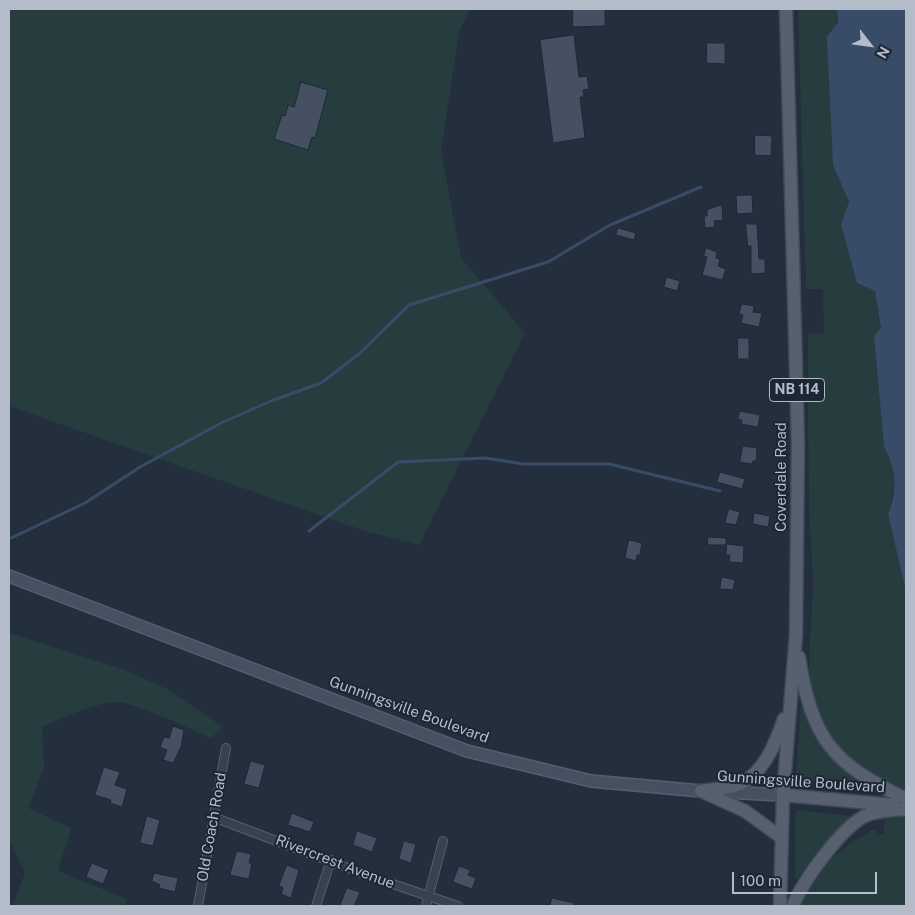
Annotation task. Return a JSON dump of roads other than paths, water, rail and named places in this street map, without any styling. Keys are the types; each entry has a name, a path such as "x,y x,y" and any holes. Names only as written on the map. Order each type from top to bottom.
{"main road":[{"name":"Coverdale Road","path":"783,795 796,635 797,353 786,9"},
{"name":"Gunningsville Boulevard","path":"9,576 467,751 591,781 701,791 783,795 878,808 906,807"},
{"path":"796,635 807,702 819,730 840,759 855,771 879,786 906,799"},
{"path":"701,791 733,786 748,779 759,768 774,744 790,702"},
{"path":"701,791 744,811 782,838"},
{"name":"NB 114","path":"780,906 783,795"},
{"path":"793,906 809,876 834,846 857,822 878,808"}],"street":[{"name":"Old Coach Road","path":"198,906 226,748"},
{"name":"Rivercrest Avenue","path":"213,817 331,860 368,876 458,906"},
{"path":"426,906 444,841"},
{"path":"316,906 331,860"}],"water":[{"path":"837,9 906,9 906,592 888,514 893,497 894,480 891,463 884,447 874,336 881,328 875,291 857,283 841,224 849,202 833,165 827,37 838,22"}],"waterway":[{"path":"11,538 85,503 140,467 223,422 271,401 321,383 359,354 409,305 548,262 610,225 701,187"},
{"path":"309,531 398,462 485,458 524,464 609,464 720,491"}]}
